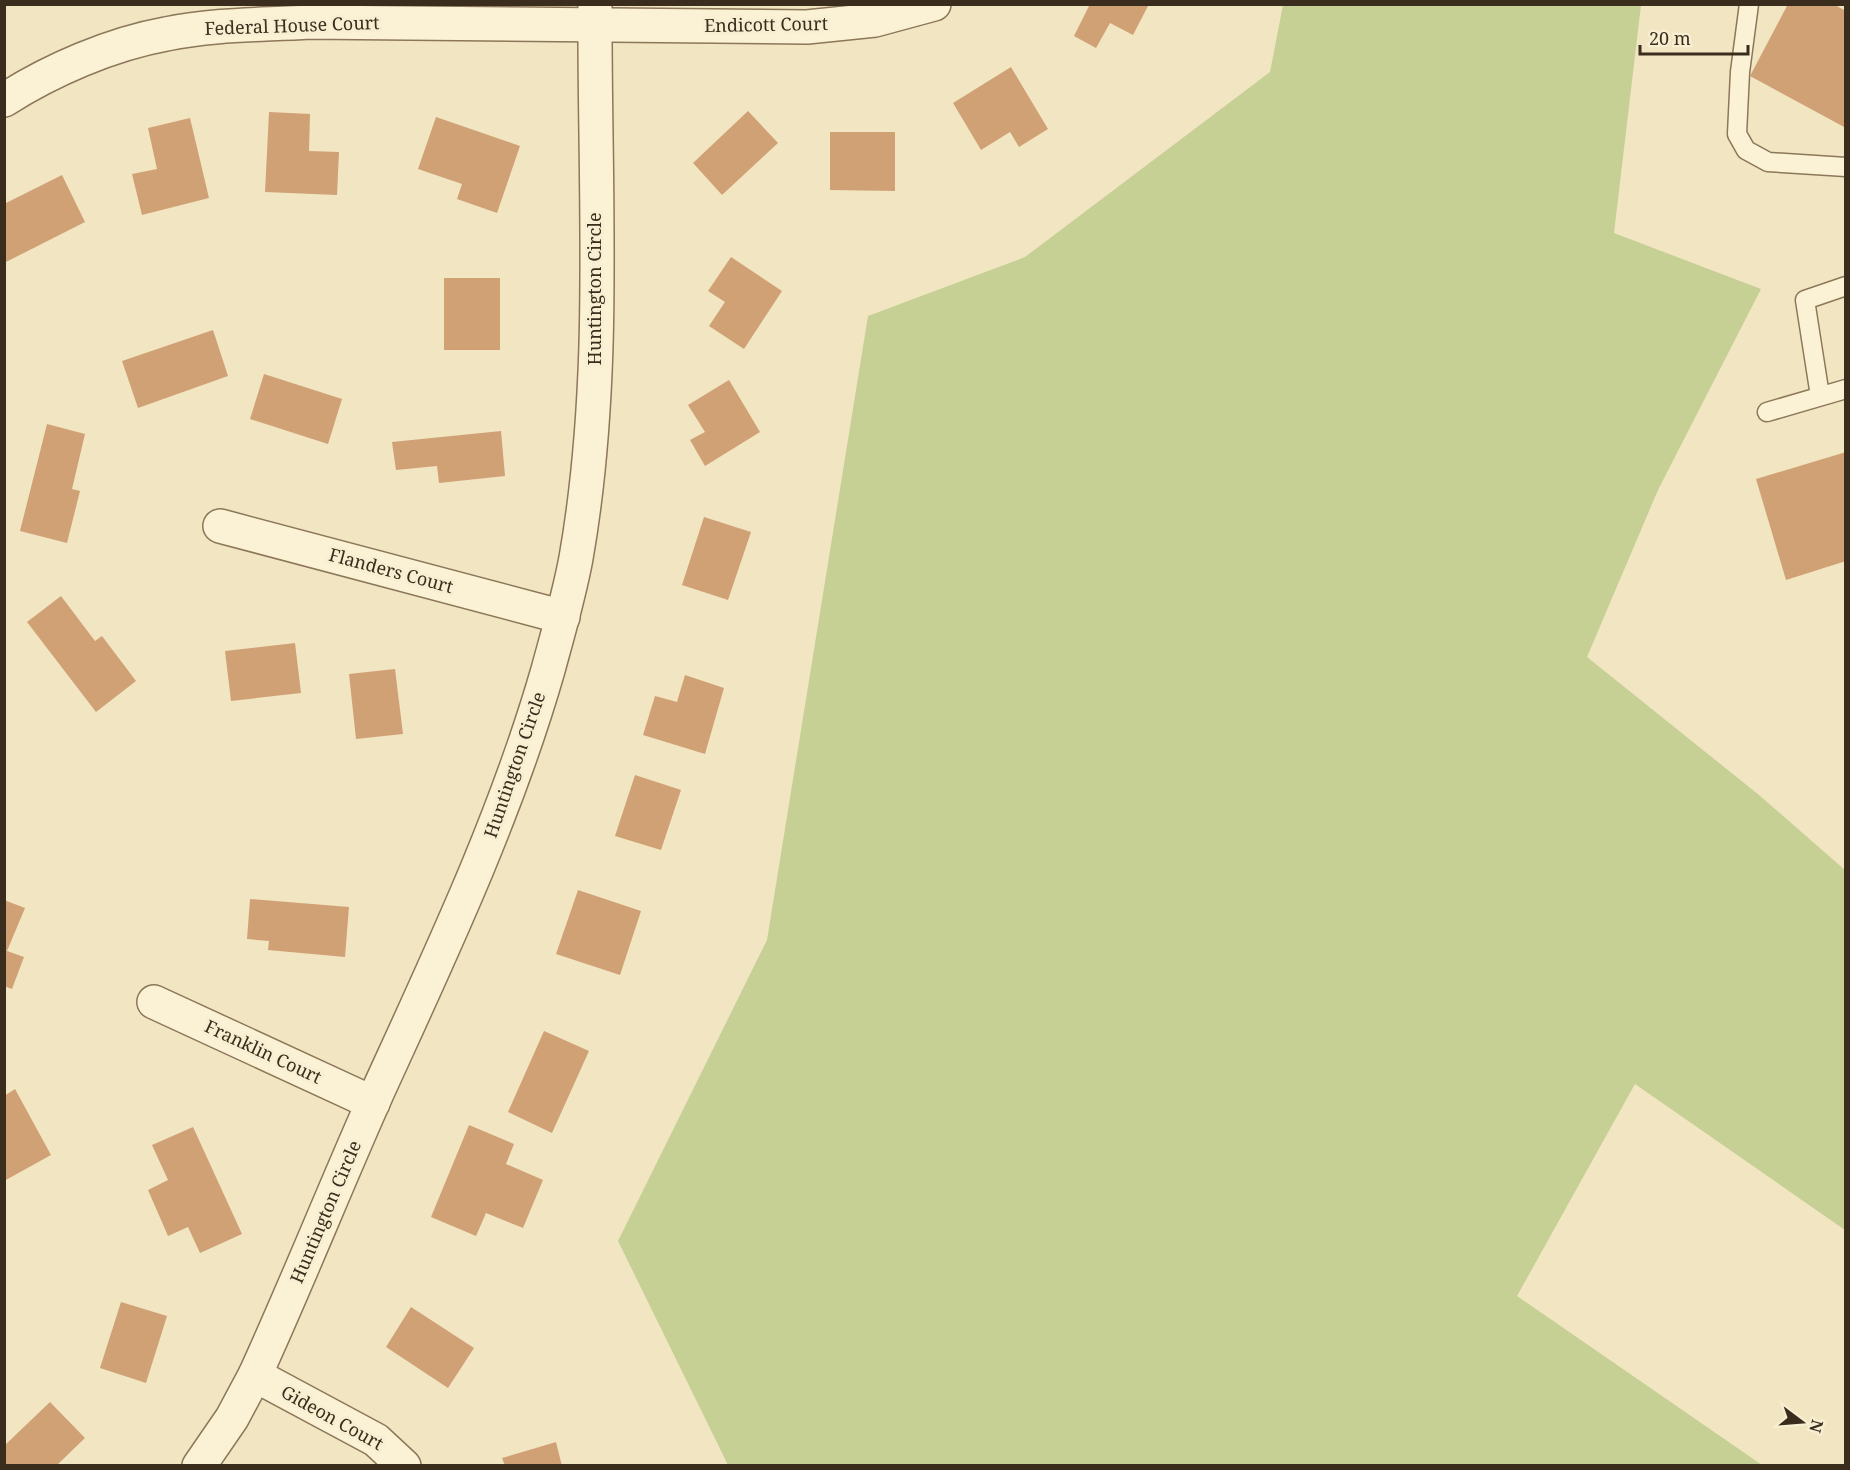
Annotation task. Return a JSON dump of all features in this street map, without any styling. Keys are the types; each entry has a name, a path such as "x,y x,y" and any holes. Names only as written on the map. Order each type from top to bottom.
{"street":[{"name":"Endicott Court","path":"595,14 807,27 875,20 934,4"},
{"name":"Federal House Court","path":"4,100 99,52 132,41 168,33 309,22 595,14"},
{"name":"Huntington Circle","path":"199,1466 232,1418 255,1375 373,1103 450,937 522,755 563,617 576,560 590,468 594,405 595,14"},
{"name":"Flanders Court","path":"220,525 563,617"},
{"name":"Franklin Court","path":"154,1002 373,1103"},
{"name":"Gideon Court","path":"255,1375 376,1440 395,1455 404,1466"}],"lane":[{"path":"1749,4 1740,72 1737,134 1746,150 1768,162 1845,167"},
{"path":"1820,396 1805,300 1845,286"},
{"path":"1767,412 1845,389"}],"green space":[{"path":"1283,5 1641,5 1614,233 1761,289 1658,490 1587,657 1759,795 1845,870 1845,1230 1635,1084 1517,1296 1762,1465 728,1465 618,1241 767,940 868,316 1025,257 1270,72"}],"building":[{"path":"1090,4 1149,4 1133,35 1110,23 1096,48 1074,36"},
{"path":"1788,4 1833,4 1846,11 1846,128 1750,76"},
{"path":"1011,67 1048,129 1019,147 1010,132 981,150 953,103"},
{"path":"748,111 778,143 722,195 693,163"},
{"path":"269,112 310,114 309,151 339,152 337,195 265,192"},
{"path":"436,117 520,146 497,213 457,199 462,184 418,169"},
{"path":"190,118 209,198 142,215 132,174 157,169 148,128"},
{"path":"830,132 895,132 895,191 830,190"},
{"path":"62,175 85,222 4,263 4,204"},
{"path":"731,257 782,291 744,349 709,326 725,302 708,291"},
{"path":"444,278 500,278 500,350 444,350"},
{"path":"213,330 228,376 138,408 122,361"},
{"path":"264,374 342,399 328,444 250,419"},
{"path":"729,380 760,432 705,466 690,440 705,432 688,405"},
{"path":"47,424 85,434 72,489 80,491 67,543 20,531"},
{"path":"501,431 505,476 439,483 437,466 396,470 392,442"},
{"path":"1846,452 1846,561 1786,580 1756,479"},
{"path":"704,517 751,532 728,600 682,585"},
{"path":"61,596 95,641 102,636 136,681 96,712 27,622"},
{"path":"295,643 301,693 231,701 225,651"},
{"path":"395,669 403,734 356,739 349,674"},
{"path":"685,675 724,688 705,754 643,735 655,696 677,702"},
{"path":"635,775 681,790 661,850 615,836"},
{"path":"578,890 641,911 620,975 556,954"},
{"path":"250,899 349,907 345,957 268,950 269,941 247,939"},
{"path":"4,900 25,908 7,951 24,957 12,989 4,986"},
{"path":"544,1031 589,1051 552,1133 508,1112"},
{"path":"15,1089 51,1155 4,1181 4,1096"},
{"path":"469,1125 514,1144 506,1164 543,1180 523,1228 486,1213 476,1236 431,1217"},
{"path":"193,1127 242,1234 200,1253 188,1227 168,1236 148,1190 168,1180 152,1145"},
{"path":"121,1302 167,1316 146,1383 100,1368"},
{"path":"411,1307 474,1348 448,1388 386,1347"},
{"path":"50,1402 85,1438 56,1466 4,1466 4,1446"},
{"path":"556,1442 562,1466 505,1466 502,1458"}]}
